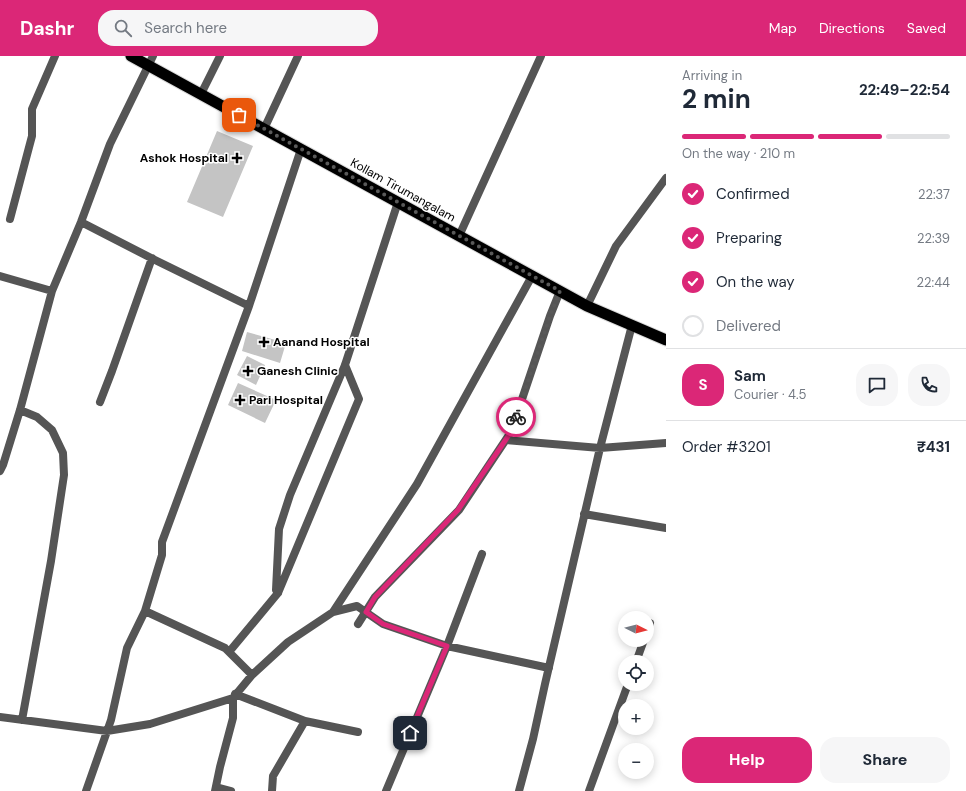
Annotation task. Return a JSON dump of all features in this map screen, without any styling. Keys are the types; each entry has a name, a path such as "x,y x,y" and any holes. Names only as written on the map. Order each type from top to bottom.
{"highway":[{"name":"Kollam Tirumangalam","path":"131,56 150,61 201,94 587,306 666,340"}],"street":[{"path":"10,219 32,136 32,109 55,56"},
{"path":"201,94 220,56"},
{"path":"264,129 298,56"},
{"path":"459,236 541,56"},
{"path":"0,471 20,410 52,292 81,222 110,144 150,61"},
{"path":"86,791 111,720 127,648 145,611 162,555 162,542 250,306 301,149"},
{"path":"587,306 616,246 666,178"},
{"path":"278,593 276,590 279,528 290,495 345,365 398,202"},
{"path":"81,222 250,306"},
{"path":"100,402 152,258"},
{"path":"0,276 52,292"},
{"path":"334,612 417,484 532,276"},
{"path":"358,624 375,597 458,510 511,432 550,316 560,291"},
{"path":"519,791 533,739 600,448 632,325"},
{"path":"229,652 278,593 359,399 345,365"},
{"path":"20,410 37,417 52,430 63,453 64,475 51,561 22,720"},
{"path":"506,440 600,448 666,443"},
{"path":"584,514 666,528"},
{"path":"386,791 447,646 482,554"},
{"path":"0,717 107,731 150,724 234,696 252,674 288,642 334,612 357,606 383,624 447,646 549,668"},
{"path":"145,611 225,648 252,674"},
{"path":"589,791 625,691"},
{"path":"234,696 305,721 358,732"},
{"path":"231,791 216,789 220,767 233,718 234,696"},
{"path":"272,791 273,776 305,721"}],"building":[{"path":"217,131 253,146 223,217 187,202"},
{"path":"247,332 286,343 280,363 242,351"},
{"path":"247,356 265,365 256,385 237,375"},
{"path":"238,383 276,400 265,423 228,405"}],"way so far":[{"path":"239,115 560,291 516,417"}],"place":[{"name":"Ashok Hospital","path":"237,158"},
{"name":"Aanand Hospital","path":"264,342"},
{"name":"Ganesh Clinic","path":"248,371"},
{"name":"Pari Hospital","path":"240,400"}],"route":[{"path":"410,733 447,646 383,624 366,612 375,597 458,510 511,432 516,417"}]}
